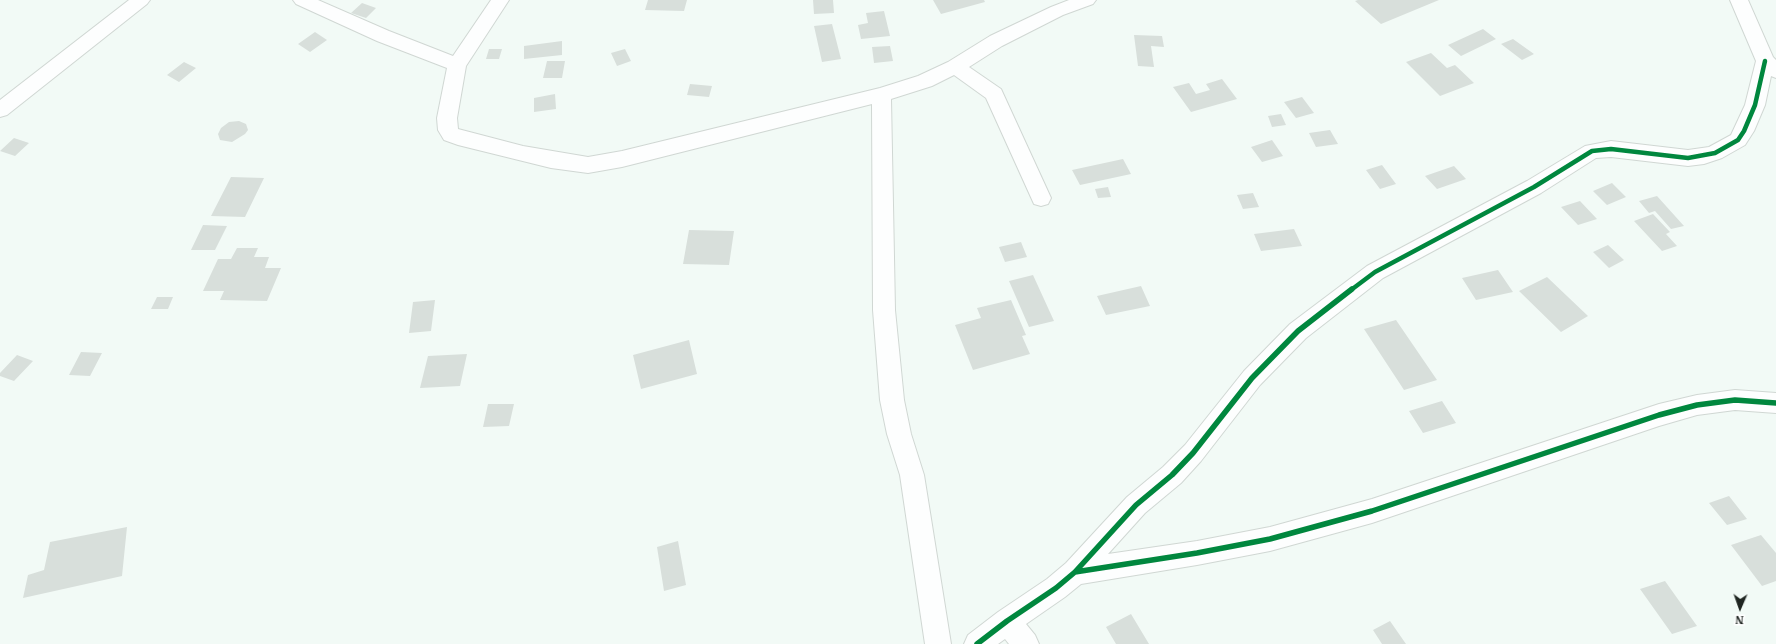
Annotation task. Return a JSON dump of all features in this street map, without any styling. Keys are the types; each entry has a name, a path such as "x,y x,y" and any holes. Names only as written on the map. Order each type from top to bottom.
{"street":[{"path":"0,110 141,0"},
{"path":"302,0 383,36 457,65"},
{"path":"500,0 457,65 447,118 448,130 451,135 523,154 571,163 588,164 622,159 880,95 925,81 954,67 996,41 1058,11 1087,0"},
{"path":"977,644 1007,621 1056,588 1075,572 1136,505 1172,475 1193,453 1252,378 1298,331 1374,272 1534,187 1592,151 1611,149 1688,158 1704,156 1738,140 1744,131 1770,66 1739,0"},
{"path":"954,67 994,94 1041,198"},
{"path":"880,95 884,310 892,400 899,434 912,475 938,644"},
{"path":"1075,572 1197,553 1270,539 1372,511 1659,415 1697,405 1735,400 1776,403"},
{"path":"1007,621 1026,644"}],"building":[{"path":"648,0 687,0 684,11 645,10"},
{"path":"813,0 833,0 834,13 814,14"},
{"path":"933,0 984,0 985,2 941,14"},
{"path":"1439,0 1381,24 1355,1"},
{"path":"362,3 376,8 366,18 351,13"},
{"path":"884,11 890,36 861,39 858,25 868,23 866,13"},
{"path":"832,24 841,59 822,62 814,26"},
{"path":"1483,29 1496,39 1461,56 1448,45"},
{"path":"315,32 327,40 310,52 298,44"},
{"path":"1134,35 1162,36 1164,47 1151,46 1154,67 1138,66"},
{"path":"1513,39 1534,54 1522,60 1501,44"},
{"path":"562,41 562,55 524,59 524,46"},
{"path":"890,46 893,61 874,63 872,47"},
{"path":"489,49 502,49 499,59 486,59"},
{"path":"625,49 631,61 617,66 611,53"},
{"path":"1431,53 1447,68 1455,65 1474,83 1440,96 1406,62"},
{"path":"547,61 565,61 562,78 543,78"},
{"path":"184,62 196,68 179,82 167,75"},
{"path":"1222,79 1237,99 1191,112 1173,87 1189,83 1196,94 1210,90 1206,84"},
{"path":"690,84 712,86 709,97 687,95"},
{"path":"555,94 556,109 534,112 534,98"},
{"path":"1302,97 1314,113 1296,118 1284,102"},
{"path":"1281,114 1286,125 1272,127 1268,116"},
{"path":"239,121 246,124 248,130 245,134 232,142 220,140 218,134 221,128 229,122"},
{"path":"1330,130 1338,144 1316,147 1309,133"},
{"path":"14,138 29,143 15,156 0,151"},
{"path":"1272,140 1283,156 1262,162 1251,147"},
{"path":"1123,159 1131,174 1080,185 1072,170"},
{"path":"1382,165 1396,184 1380,189 1366,170"},
{"path":"1454,166 1466,179 1437,189 1425,176"},
{"path":"231,177 264,178 245,217 211,216"},
{"path":"1612,183 1626,197 1607,205 1593,191"},
{"path":"1108,187 1111,197 1098,198 1095,189"},
{"path":"1253,193 1259,207 1243,209 1237,195"},
{"path":"1657,196 1684,226 1671,229 1655,211 1649,213 1639,201"},
{"path":"1580,201 1597,219 1578,225 1561,207"},
{"path":"1653,214 1670,232 1666,234 1677,246 1662,251 1634,221"},
{"path":"203,225 227,226 215,250 191,250"},
{"path":"1294,229 1302,246 1261,251 1254,234"},
{"path":"689,230 734,231 729,265 683,264"},
{"path":"1021,242 1027,257 1005,262 999,247"},
{"path":"1608,245 1624,260 1609,268 1593,252"},
{"path":"237,248 258,248 254,257 269,257 265,268 281,268 267,301 220,300 224,291 203,291 218,259 231,259"},
{"path":"1498,270 1513,292 1476,300 1462,278"},
{"path":"1033,275 1054,321 1029,327 1009,281"},
{"path":"1547,277 1588,316 1561,332 1519,291"},
{"path":"1141,286 1150,306 1106,315 1097,296"},
{"path":"157,297 173,297 168,309 151,309"},
{"path":"435,300 431,331 409,333 413,302"},
{"path":"1011,300 1026,335 1022,336 1030,354 973,370 955,325 981,318 977,308"},
{"path":"1396,320 1437,380 1404,390 1364,329"},
{"path":"689,340 697,374 641,389 633,355"},
{"path":"81,352 102,353 90,376 69,375"},
{"path":"467,354 460,386 420,388 428,356"},
{"path":"17,355 33,361 14,381 0,376 0,373"},
{"path":"1442,401 1456,423 1423,433 1409,411"},
{"path":"488,404 514,404 509,426 483,427"},
{"path":"1729,496 1747,519 1727,525 1709,503"},
{"path":"127,527 122,576 23,598 28,575 44,570 50,542"},
{"path":"1761,535 1776,553 1776,581 1762,586 1731,545"},
{"path":"678,541 686,585 664,591 657,547"},
{"path":"1665,581 1697,626 1672,634 1640,589"},
{"path":"1131,614 1149,644 1116,644 1106,627"},
{"path":"1390,621 1406,644 1382,644 1373,630"}],"cycle path":[{"path":"1075,572 1136,505 1172,475 1193,453 1252,378 1298,331 1375,272 1534,187 1592,151 1611,149 1688,158 1715,153 1738,140 1744,131 1755,105 1765,61"},
{"path":"977,644 1007,621 1056,588 1075,572 1197,553 1270,539 1372,511 1659,415 1697,405 1735,400 1776,403"}]}
